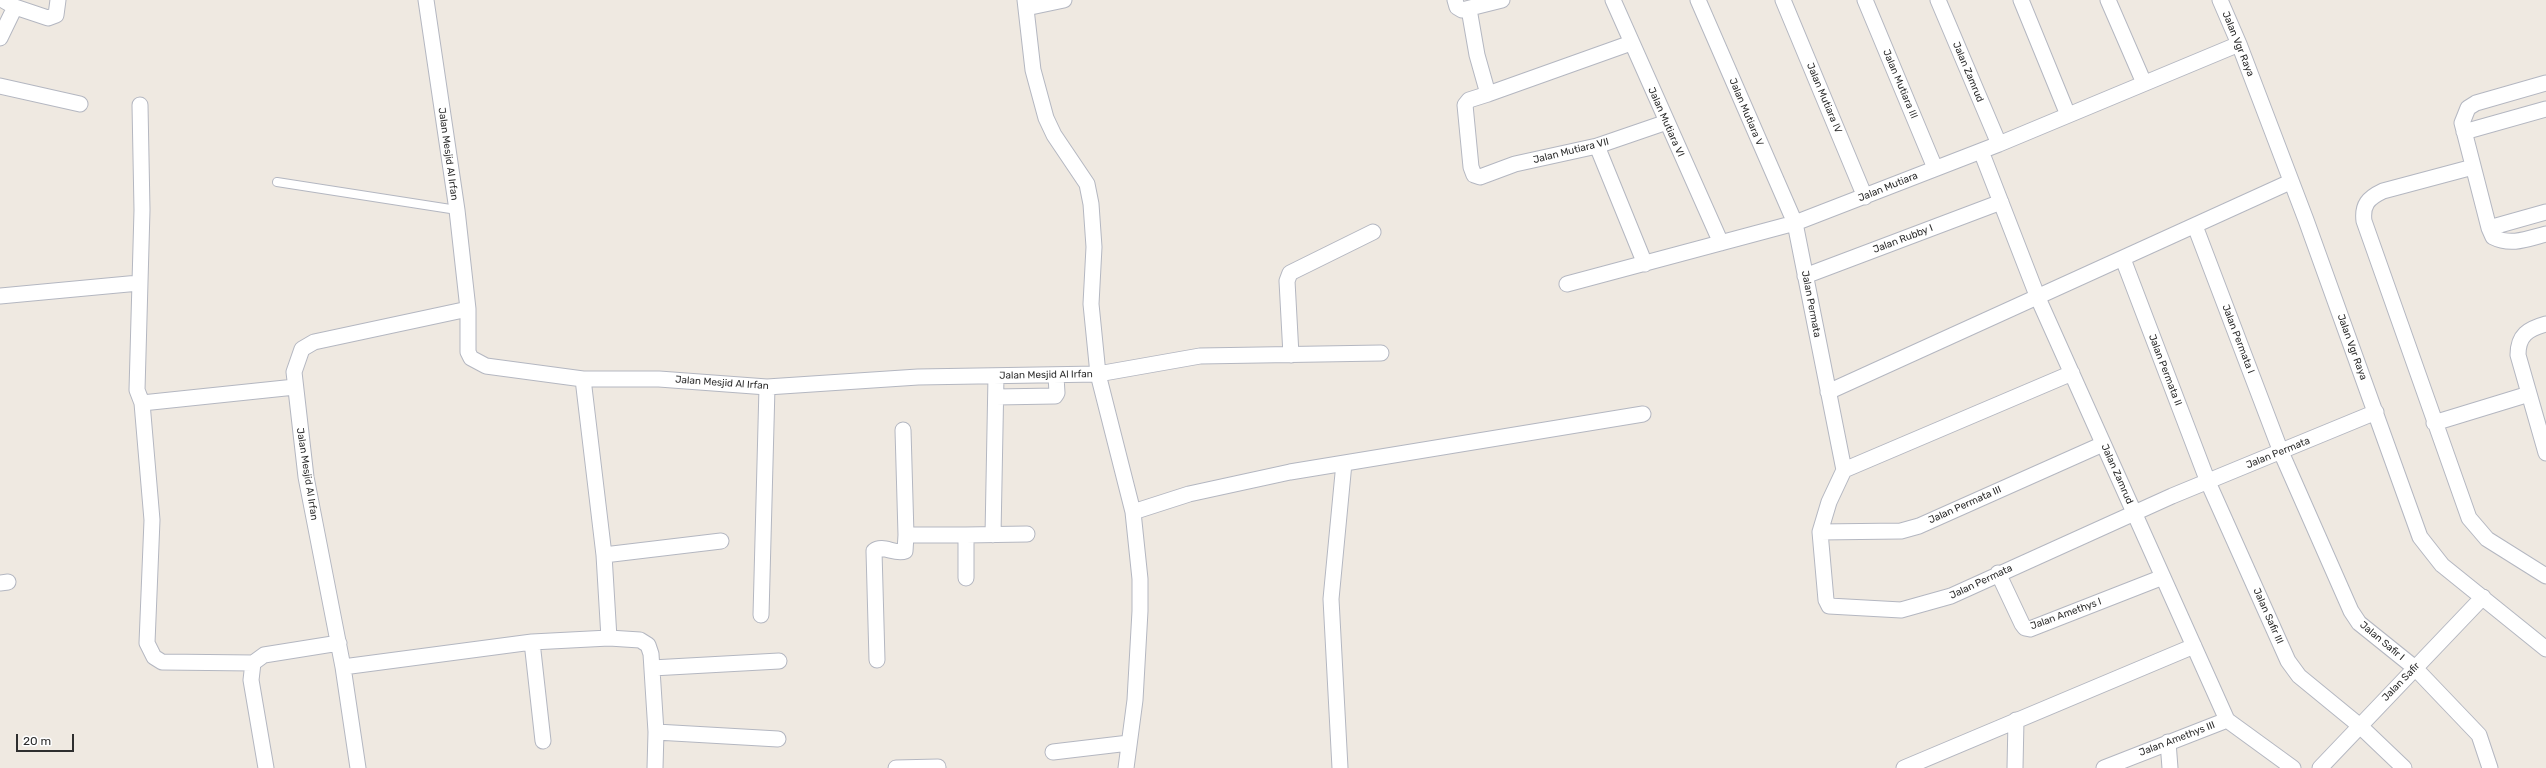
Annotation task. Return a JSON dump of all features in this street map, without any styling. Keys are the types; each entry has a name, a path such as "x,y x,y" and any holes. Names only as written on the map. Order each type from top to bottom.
{"street":[{"path":"0,38 9,4 48,18 56,15 58,0"},
{"name":"Jalan Mesjid Al Irfan","path":"426,0 457,210 468,309 468,352 476,362 486,366 583,379 659,379 767,387 918,377 1056,376 1098,374 1200,356 1381,353"},
{"path":"1064,0 1025,4 1033,70 1046,118 1054,135 1087,184 1091,204 1094,247 1091,304 1098,374 1133,512 1140,580 1140,611 1126,768"},
{"path":"1454,0 1459,10 1469,9 1502,0"},
{"name":"Jalan Mutiara VI","path":"1613,0 1721,243"},
{"name":"Jalan Mutiara V","path":"1698,0 1795,223"},
{"name":"Jalan Mutiara IV","path":"1783,0 1865,197"},
{"name":"Jalan Mutiara III","path":"1865,0 1935,168"},
{"name":"Jalan Zamrud","path":"1938,0 1999,144"},
{"path":"2021,0 2068,115"},
{"path":"2108,0 2144,83"},
{"name":"Jalan Vgr Raya","path":"2220,0 2239,44 2376,412 2420,537 2442,565 2546,649"},
{"path":"1469,9 1477,55 1488,94 1631,43"},
{"name":"Jalan Mutiara","path":"1567,284 1795,223 1999,144 2239,44"},
{"path":"2546,83 2476,103 2468,108 2462,123 2489,228 2493,237 2510,242 2546,234"},
{"path":"0,86 80,104"},
{"name":"Jalan Mutiara VII","path":"1488,94 1469,100 1465,105 1471,167 1474,175 1480,177 1515,164 1597,146 1667,122"},
{"path":"140,106 142,210 137,390 142,403 152,520 146,643 154,657 162,662 253,663 264,655 339,643"},
{"path":"2464,132 2546,109"},
{"path":"1597,146 1645,264"},
{"name":"Jalan Zamrud","path":"1981,151 2038,298 2227,720 2293,768"},
{"path":"2473,168 2382,191 2366,202 2362,211 2364,221 2434,423 2469,518 2487,539 2546,576"},
{"path":"1828,392 2038,298 2290,182"},
{"name":"Jalan Rubby I","path":"1805,276 2001,202"},
{"path":"2489,228 2546,212"},
{"name":"Jalan Permata","path":"1795,223 1844,470 1829,502 1820,532 1826,600 1829,606 1835,608 1901,610 1951,596 2208,482 2376,412"},
{"name":"Jalan Permata I","path":"2195,226 2281,452"},
{"path":"1292,355 1287,281 1290,273 1373,232"},
{"name":"Jalan Permata II","path":"2122,259 2208,482"},
{"path":"0,296 139,283"},
{"name":"Jalan Mesjid Al Irfan","path":"358,768 339,643 306,477 295,387 296,360 302,349 314,342 468,309"},
{"path":"2546,324 2524,333 2518,343 2518,355 2529,394 2542,423 2546,453"},
{"path":"1844,470 2072,373"},
{"path":"993,535 996,376"},
{"path":"996,397 1055,396 1057,393 1056,376"},
{"path":"583,379 604,555 608,638"},
{"path":"142,403 295,387"},
{"path":"761,615 767,387"},
{"path":"2434,423 2529,394"},
{"path":"1133,512 1189,494 1290,472 1643,414"},
{"path":"877,660 874,551 880,548 901,552 905,551 906,535 903,430"},
{"name":"Jalan Permata III","path":"1820,532 1901,531 1919,526 2103,444"},
{"name":"Jalan Safir I","path":"2281,452 2351,611 2359,623 2415,668 2479,735 2490,768"},
{"path":"1340,768 1331,600 1344,463"},
{"name":"Jalan Safir III","path":"2208,482 2288,661 2299,676 2360,726 2404,768"},
{"path":"906,535 1027,534"},
{"path":"966,535 966,578"},
{"path":"604,555 721,541"},
{"name":"Jalan Amethys I","path":"1998,574 2022,624 2025,628 2030,629 2163,576"},
{"name":"Jalan Safir","path":"2320,768 2483,597"},
{"path":"343,667 532,642 608,638 640,640 648,645 652,668 656,732 655,768"},
{"path":"532,642 543,741"},
{"path":"1904,768 1928,764 2016,720 2194,646"},
{"path":"652,668 779,661"},
{"path":"253,663 250,680 266,768"},
{"path":"2015,768 2016,720"},
{"name":"Jalan Amethys III","path":"2104,768 2227,720"},
{"path":"656,732 778,739"},
{"path":"2168,742 2170,768"},
{"path":"1053,752 1129,743"},
{"path":"896,768 938,767"}],"lane":[{"path":"277,182 457,210"}]}
